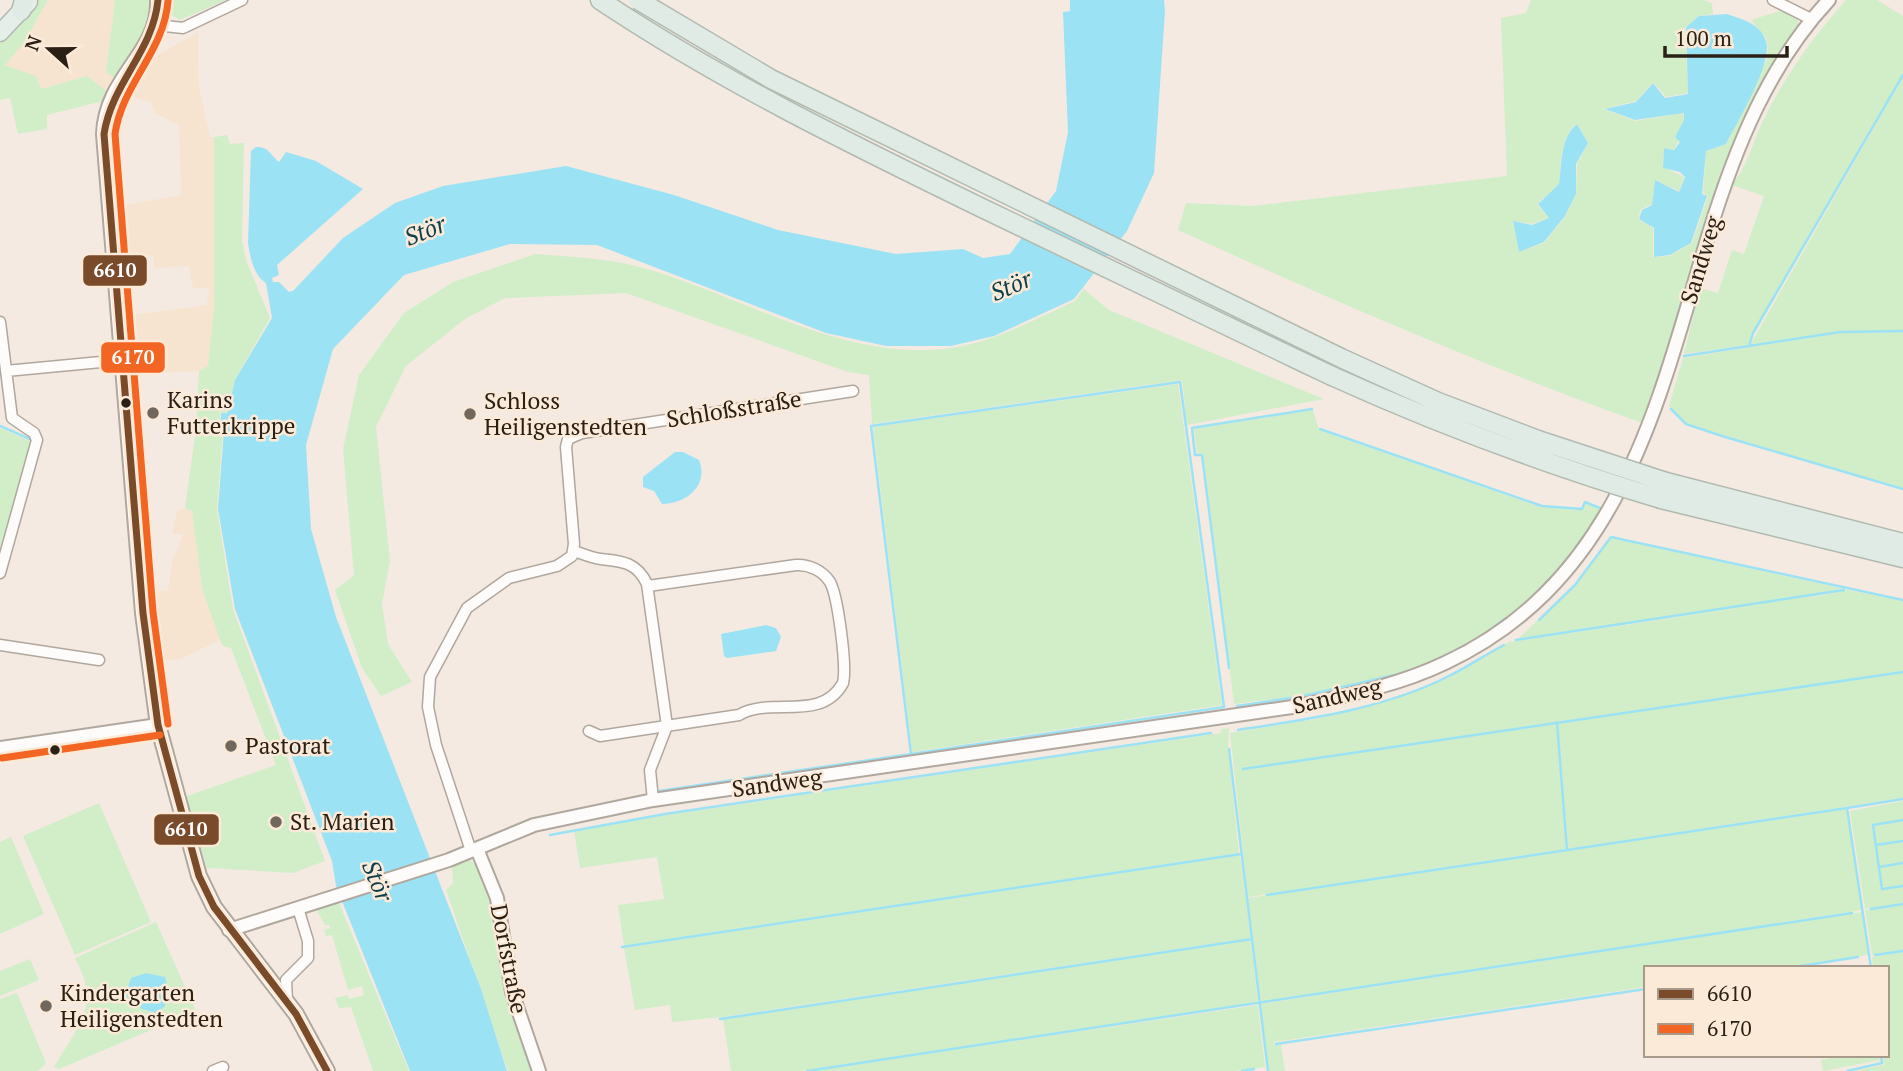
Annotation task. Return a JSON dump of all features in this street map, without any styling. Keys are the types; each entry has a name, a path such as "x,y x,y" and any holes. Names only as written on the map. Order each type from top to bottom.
{"highway":[{"path":"600,0 660,40 761,99 1141,287 1429,420 1532,459 1903,543"},
{"path":"638,0 771,79 1341,358 1500,426 1664,490 1903,558"},
{"path":"0,33 25,4"}],"main road":[{"path":"158,0 156,25 116,88 104,122 143,613 158,726 199,876 229,930 287,1001 311,1037 327,1071"}],"street":[{"path":"156,25 169,28 191,26 242,0"},
{"path":"1773,0 1811,19"},
{"name":"Sandweg","path":"229,930 445,862 534,825 653,800 1298,706 1383,687 1445,664 1486,642 1527,611 1569,569 1615,502 1652,420 1721,194 1742,137 1766,88 1811,19 1829,0"},
{"path":"0,322 12,418 34,433 37,440 0,573"},
{"path":"6,371 122,360"},
{"name":"Schloßstraße","path":"574,551 566,447 572,436 853,391"},
{"path":"474,850 436,745 428,707 430,677 467,608 499,583 563,564 574,551 598,559 624,561 642,575 648,586 667,726 652,761 653,800"},
{"path":"589,731 600,736 739,715 758,707 776,709 821,703 837,692 843,682 833,590 823,574 810,566 796,565 648,586"},
{"path":"0,645 99,660"},
{"path":"0,748 158,726"},
{"name":"Dorfstraße","path":"474,850 497,898 512,992 539,1071"},
{"path":"287,1001 286,980 308,958 308,941 298,908"}],"shaded area":[{"path":"48,0 115,0 106,72 114,78 107,91 87,76 41,89 5,65 23,44"},
{"path":"198,32 199,87 210,137 214,137 214,310 208,367 199,371 129,374 124,316 207,305 209,288 193,288 189,266 155,268 153,255 119,257 113,207 181,195 179,125 155,113 151,102 124,95 134,78 158,55"},
{"path":"185,508 192,511 202,588 220,640 181,659 153,661 144,594 168,590 172,562 183,534 172,534 177,511"}],"green space":[{"path":"38,0 48,0 23,44 5,65 36,76 41,89 87,76 107,91 103,101 47,115 47,129 18,134 10,98 0,100 0,43"},
{"path":"115,0 151,0 144,32 114,78 106,72"},
{"path":"170,0 226,0 180,20 171,15"},
{"path":"1531,0 1703,0 1712,3 1713,14 1699,16 1685,27 1688,93 1666,97 1653,82 1636,101 1604,109 1635,121 1683,113 1684,120 1675,137 1679,141 1673,150 1664,148 1663,167 1684,177 1679,191 1655,180 1652,204 1641,209 1638,219 1653,228 1653,257 1670,256 1692,243 1708,196 1703,193 1706,151 1726,144 1768,57 1767,39 1751,20 1782,10 1797,16 1799,27 1769,71 1739,131 1715,194 1645,424 1410,332 1178,230 1186,203 1253,206 1507,176 1501,18 1526,13","holes":["1577,123 1588,143 1577,164 1576,194 1565,217 1544,243 1519,252 1513,221 1531,224 1549,218 1537,204 1559,184 1564,143"]},
{"path":"1846,0 1877,0 1903,16 1903,73 1748,345 1684,354 1700,288 1718,293 1732,250 1744,254 1764,196 1732,185 1743,169 1771,104 1790,73"},
{"path":"1903,77 1903,331 1840,331 1750,345"},
{"path":"227,135 230,144 244,143 242,241 246,260 270,318 235,380 226,413 220,412 219,429 223,430 217,509 233,609 325,861 293,873 207,868 184,797 276,765 231,648 223,646 220,640 202,588 192,511 185,508 196,429 199,371 208,366 214,310 214,137"},
{"path":"535,254 602,260 640,267 832,336 911,350 951,348 983,341 1075,301 1084,289 1109,310 1324,399 1187,425 1182,380 872,424 869,375 848,372 626,293 505,298 465,319 406,366 376,427 390,561 382,604 388,644 412,682 381,696 362,668 335,590 354,575 343,449 359,375 404,313 453,282"},
{"path":"1903,332 1903,488 1687,423 1669,406 1683,358 1839,333"},
{"path":"1178,384 1222,705 912,752 873,427"},
{"path":"1313,410 1319,430 1541,507 1582,510 1586,504 1600,508 1568,560 1547,583 1499,623 1446,655 1374,681 1327,691 1234,704 1203,454 1197,453 1194,429"},
{"path":"0,428 32,442 0,555"},
{"path":"1611,538 1845,589 1805,599 1848,590 1903,600 1903,671 1281,763 1557,723 1566,849 1248,897 1230,733 1321,718 1392,700 1447,678 1509,642 1802,599 1517,640 1575,585"},
{"path":"1903,673 1903,798 1568,849 1558,723"},
{"path":"1229,728 1228,748 1239,853 624,946 618,905 664,899 657,857 580,868 574,831 593,826 1221,733 1221,729"},
{"path":"1903,801 1903,903 1865,909 1850,811"},
{"path":"99,803 151,922 75,955 23,836"},
{"path":"1846,809 1862,910 1261,1003 1248,898"},
{"path":"11,837 44,914 0,934 0,842"},
{"path":"1240,855 1251,938 722,1017 672,1022 670,1005 635,1010 624,948"},
{"path":"466,859 480,868 492,894 534,1071 508,1071 446,890 453,883 452,866"},
{"path":"339,903 409,1071 373,1071 351,1007 339,1008 335,998 348,995 349,999 364,995 362,986 348,990 332,935 326,936 324,930 330,928 329,925 325,925 316,909"},
{"path":"1903,905 1903,950 1872,955 1865,910"},
{"path":"1862,912 1868,955 1794,966 1644,966 1644,987 1274,1042 1274,1045 1281,1044 1285,1071 1269,1071 1261,1004"},
{"path":"156,922 196,1011 59,1069 54,1067 78,1027 87,1003 83,975 75,958"},
{"path":"1251,939 1258,1003 800,1071 731,1071 723,1019"},
{"path":"1903,952 1903,1071 1854,1071 1884,1065 1883,1057 1889,1057 1889,966 1873,966 1872,957"},
{"path":"30,959 39,980 0,996 0,971"},
{"path":"17,993 46,1063 38,1071 0,1071 0,999"},
{"path":"1258,1005 1265,1067 1236,1071 810,1071"},
{"path":"1836,1057 1879,1057 1880,1060 1823,1071 1821,1060"}],"water":[{"name":"Stör","path":"1070,0 1164,0 1165,11 1154,173 1127,231 1074,299 994,336 951,346 886,346 826,333 597,245 510,244 404,275 333,349 306,445 311,529 336,617 481,989 507,1071 410,1071 336,886 332,861 235,609 218,509 224,430 220,428 221,413 227,413 235,380 272,318 266,283 251,260 248,243 251,151 256,147 264,148 279,162 286,152 316,161 363,189 277,265 279,275 272,278 273,282 279,282 289,292 293,291 343,238 395,203 443,186 566,166 674,195 778,230 896,254 963,249 983,258 1010,254 1056,191 1068,132 1063,12 1070,11"},
{"path":"1727,14 1750,23 1764,35 1767,51 1764,64 1753,93 1726,144 1706,151 1702,194 1707,196 1691,243 1670,255 1654,257 1654,228 1639,219 1642,210 1652,205 1655,180 1679,192 1685,177 1680,172 1663,168 1664,148 1674,150 1680,142 1675,137 1684,120 1684,113 1635,120 1605,109 1636,102 1653,83 1665,98 1688,94 1686,27 1699,16"},
{"path":"1577,124 1588,143 1576,164 1576,194 1565,216 1544,242 1519,252 1513,221 1532,225 1549,218 1538,204 1559,184 1567,136"},
{"path":"675,452 683,452 699,460 701,477 694,491 687,497 662,504 654,491 643,487 643,477"},
{"path":"766,625 776,628 781,637 776,651 727,658 724,656 721,634"},
{"path":"146,973 165,977 168,989 165,1006 157,1013 142,1009 125,996 131,978"}],"waterway":[{"path":"1749,346 1753,333 1903,75"},
{"path":"1684,356 1840,332 1903,331"},
{"path":"1180,382 1224,707 911,754 871,426 1180,382"},
{"path":"1229,668 1202,455 1195,455 1192,428 1312,409"},
{"path":"1671,409 1686,424 1903,489"},
{"path":"0,426 32,440"},
{"path":"1320,429 1542,506 1582,509 1585,502 1602,509"},
{"path":"1539,620 1575,585 1611,537 1903,600"},
{"path":"1516,640 1844,590"},
{"path":"1494,627 1506,618"},
{"path":"1238,730 1292,722 1397,697 1447,677 1504,645"},
{"path":"1431,663 1450,653"},
{"path":"1237,706 1303,696 1408,672"},
{"path":"1243,769 1903,672"},
{"path":"1557,722 1567,850"},
{"path":"550,835 665,814 1211,733"},
{"path":"1229,749 1268,1071"},
{"path":"659,791 911,754"},
{"path":"1871,966 1847,808 1903,799"},
{"path":"1267,895 1847,808"},
{"path":"1903,820 1873,825 1882,889 1903,886"},
{"path":"1876,845 1903,841"},
{"path":"622,947 1241,854"},
{"path":"1879,867 1903,863"},
{"path":"1871,909 1903,904"},
{"path":"807,1071 1852,913"},
{"path":"720,1019 1252,939"},
{"path":"1875,955 1903,951"},
{"path":"1801,966 1858,957"},
{"path":"1276,1044 1644,989"},
{"path":"1847,1071 1882,1063 1881,1057"},
{"path":"1242,1071 1254,1069"}],"transit line":[{"name":"6610","path":"158,0 149,36 115,98 104,134 143,613 158,725 199,876 214,907 296,1014 327,1071"},
{"name":"6170","path":"168,1 159,36 126,99 115,134 153,612 168,724"},
{"name":"6170","path":"2,758 160,735"}],"place":[{"name":"Karins Futterkrippe","path":"153,413"},
{"name":"Schloss Heiligenstedten","path":"470,414"},
{"name":"Pastorat","path":"231,746"},
{"name":"St. Marien","path":"276,822"},
{"name":"Kindergarten Heiligenstedten","path":"46,1006"}]}
